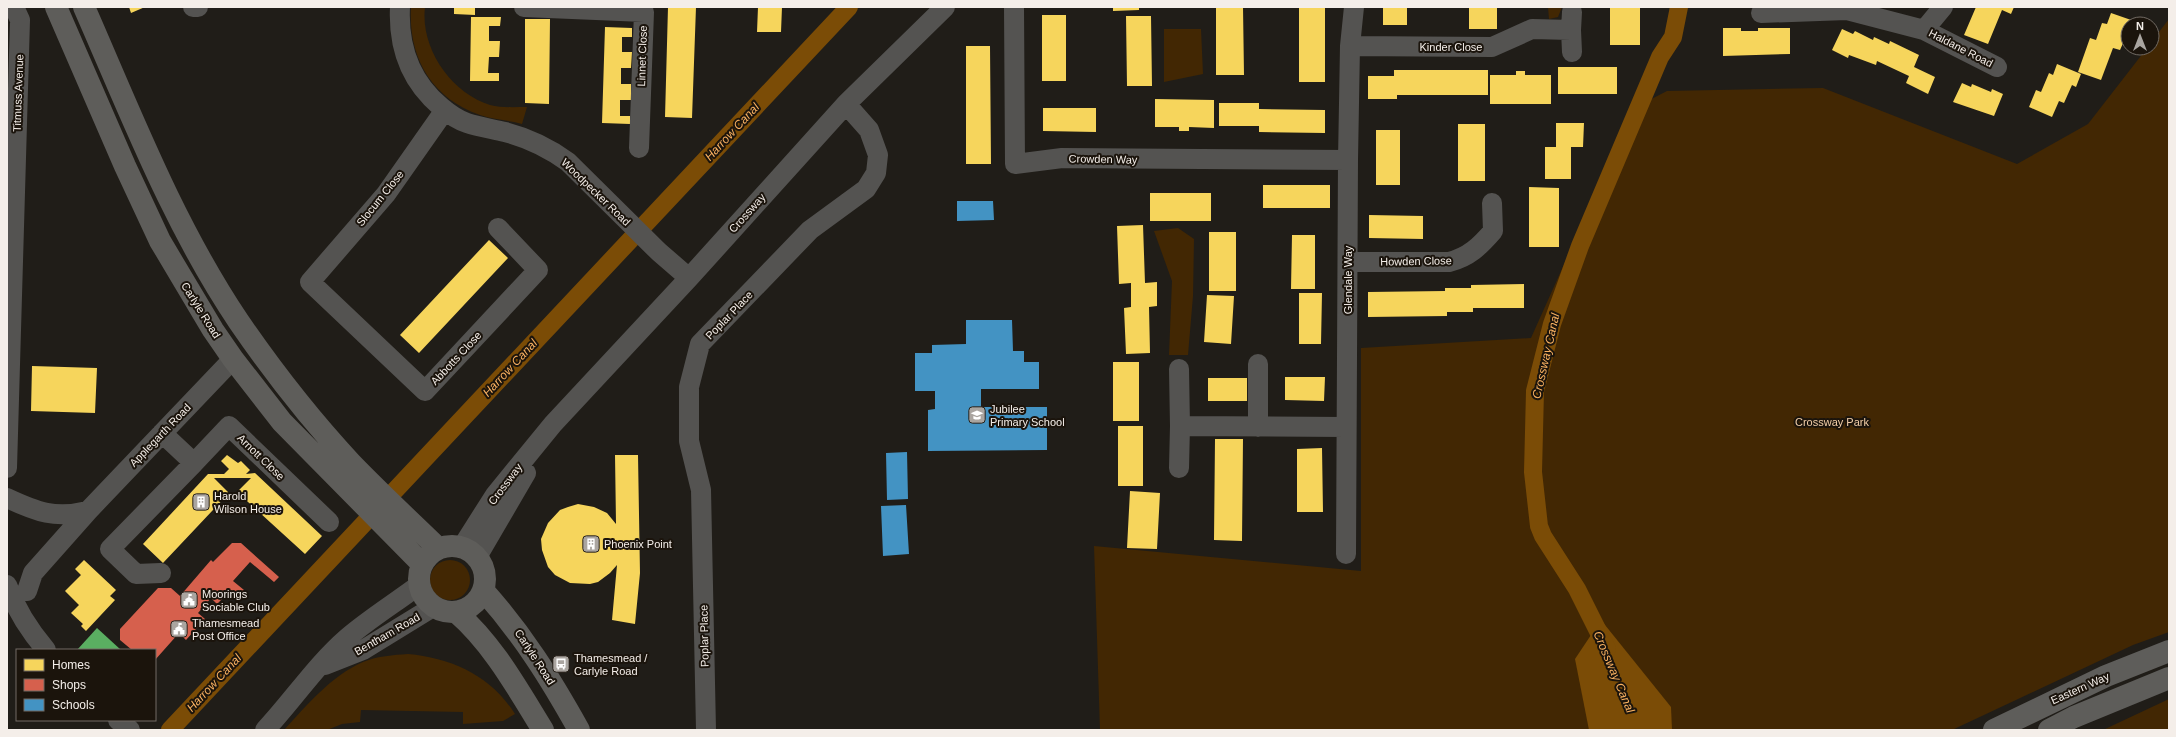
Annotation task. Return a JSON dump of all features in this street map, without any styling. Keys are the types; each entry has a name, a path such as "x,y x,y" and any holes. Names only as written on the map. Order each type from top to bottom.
{"main road":[{"name":"Carlyle Road","path":"56,7 125,166 160,241 185,286 233,359 282,422 398,509 438,548"},
{"name":"Carlyle Road","path":"84,7 159,179 202,262 239,321 342,468 385,527 422,564"},
{"path":"449,545 470,552 485,574 484,590 472,605 456,612 444,611 433,607 424,599 419,586 418,574 422,564 428,554 438,548 449,545"},
{"name":"Carlyle Road","path":"484,590 516,628 547,674 579,730"},
{"path":"456,612 471,625 509,675 543,730"},
{"name":"Eastern Way","path":"1994,730 2098,680 2169,650"},
{"path":"2050,730 2074,717 2169,678"}],"street":[{"name":"Titmuss Avenue","path":"7,468 8,351 20,20 14,7"},
{"path":"193,7 198,7"},
{"name":"Woodpecker Road","path":"400,7 399,24 402,48 418,83 430,97 445,110 465,123 506,132 533,141 553,151 568,162 658,252 689,278"},
{"name":"Linnet Close","path":"524,7 644,12 639,148"},
{"name":"Crossway","path":"470,552 553,424 689,278 846,104 945,7"},
{"name":"Crowden Way","path":"1014,7 1015,164 1062,158 1348,160"},
{"name":"Glendale Way","path":"1346,554 1346,427 1349,262 1348,160 1350,46 1354,7"},
{"name":"Haldane Road","path":"1924,30 1943,7"},
{"name":"Haldane Road","path":"1761,13 1847,10 1924,30 1997,67"},
{"name":"Kinder Close","path":"1350,46 1492,47 1532,29 1572,21 1572,52"},
{"name":"Poplar Place","path":"706,730 702,490 689,441 689,387 700,344 810,230 866,189 876,173 878,155 869,130 846,104"},
{"name":"Slocum Close","path":"310,282 386,194 445,110"},
{"name":"Howden Close","path":"1349,262 1449,262 1462,259 1481,245 1493,231 1492,204"},
{"name":"Abbotts Close","path":"310,282 425,391 538,270 498,228"},
{"name":"Applegarth Road","path":"27,591 33,572 88,511 233,359"},
{"path":"1258,364 1258,427"},
{"path":"1179,369 1179,468"},
{"name":"Arnott Close","path":"161,573 136,574 110,549 229,426 329,522"},
{"path":"1180,426 1346,427"},
{"path":"162,433 194,463"},
{"path":"7,498 47,514 69,516 88,511"},
{"path":"7,584 16,608 29,630 45,649"},
{"name":"Bentham Road","path":"265,730 292,701 318,668 347,638 419,586"},
{"name":"Bentham Road","path":"318,668 363,650 433,607"},
{"path":"119,721 130,730"}],"green space":[{"path":"411,7 425,7 425,22 433,53 451,80 476,99 490,105 503,107 527,107 522,124 491,118 463,108 448,98 436,87 426,73 419,59 414,43 411,25"},
{"path":"1548,7 1562,7 1558,17 1549,19"},
{"name":"Crossway Park","path":"2169,19 2169,632 2133,645 1952,730 1100,730 1094,546 1361,571 1361,348 1531,338 1634,108 1667,91 1823,88 2017,164 2088,124 2141,56 2160,56 2160,31"},
{"path":"1164,29 1201,29 1203,74 1164,82"},
{"path":"1178,228 1194,239 1193,296 1188,355 1169,355 1172,281 1154,231"},
{"path":"454,560 461,563 467,569 470,580 469,588 461,597 454,600 446,600 439,597 431,588 430,576 433,569 442,561"},
{"path":"408,654 440,660 469,671 494,689 515,714 503,721 463,724 463,712 361,710 360,722 342,724 327,730 284,730 320,692 351,668 374,658"},
{"path":"2169,699 2169,730 2103,730"}],"water":[{"path":"1601,620 1671,707 1672,730 1589,730 1575,659"}],"building: Homes":[{"path":"129,7 145,7 131,13"},
{"path":"454,7 475,7 475,15 454,14"},
{"path":"668,7 696,7 692,118 665,117"},
{"path":"758,7 782,7 781,32 757,32"},
{"path":"1113,7 1139,7 1139,10 1113,11"},
{"path":"1216,7 1243,7 1244,75 1216,75"},
{"path":"1299,7 1325,7 1325,82 1299,82"},
{"path":"1383,7 1407,7 1407,25 1383,25"},
{"path":"1469,7 1497,7 1497,29 1469,29"},
{"path":"1610,7 1640,7 1640,45 1610,45"},
{"path":"1976,7 2014,7 2011,14 2002,10 1988,44 1964,35"},
{"path":"2111,13 2120,16 2120,50 2113,48 2101,80 2078,72 2090,38 2096,40 2102,23 2107,24"},
{"path":"1042,15 1066,15 1066,81 1042,81"},
{"path":"1126,16 1151,16 1152,86 1127,86"},
{"path":"471,17 501,17 500,26 489,26 489,41 500,41 499,57 489,57 488,73 499,73 499,81 470,81"},
{"path":"525,19 550,19 549,104 525,103"},
{"path":"605,27 632,28 632,37 622,37 622,52 632,52 631,68 621,68 621,84 631,84 631,100 620,100 620,116 630,116 630,124 602,123"},
{"path":"1723,28 1741,28 1741,31 1758,31 1758,28 1790,28 1790,54 1723,56"},
{"path":"1842,29 1853,34 1855,31 1873,40 1874,37 1889,44 1890,41 1919,55 1914,67 1935,77 1928,94 1906,83 1909,76 1877,61 1876,65 1849,55 1848,58 1832,50"},
{"path":"966,46 990,46 991,164 966,164"},
{"path":"2057,64 2081,74 2076,87 2072,85 2064,103 2059,101 2052,117 2029,107 2036,90 2041,92 2049,73 2053,75"},
{"path":"1558,67 1617,67 1617,94 1558,94"},
{"path":"1394,70 1488,70 1488,95 1397,95 1397,99 1368,99 1368,76 1394,76"},
{"path":"1516,71 1525,71 1525,75 1551,75 1551,104 1490,104 1490,75 1516,75"},
{"path":"1962,83 1971,87 1972,84 1991,92 1992,89 2003,94 1994,116 1953,102"},
{"path":"1155,99 1214,100 1214,128 1189,127 1189,131 1179,131 1179,127 1155,127"},
{"path":"1219,103 1259,103 1259,109 1325,110 1325,133 1259,132 1259,126 1219,126"},
{"path":"1043,108 1096,108 1096,132 1043,131"},
{"path":"1556,123 1584,123 1583,147 1571,147 1571,179 1545,179 1545,147 1556,147"},
{"path":"1458,124 1485,124 1485,181 1458,181"},
{"path":"1376,130 1400,130 1400,185 1376,185"},
{"path":"1263,185 1330,185 1330,208 1263,208"},
{"path":"1529,187 1559,188 1559,247 1529,247"},
{"path":"1150,193 1211,193 1211,221 1150,221"},
{"path":"1369,215 1423,216 1423,239 1369,238"},
{"path":"1143,225 1145,283 1157,282 1157,306 1149,307 1150,353 1126,354 1124,308 1131,307 1131,283 1119,284 1117,226"},
{"path":"1209,232 1236,232 1236,291 1209,291"},
{"path":"1292,235 1315,235 1315,289 1291,289"},
{"path":"489,240 508,258 419,353 400,335"},
{"path":"1524,284 1524,308 1473,308 1473,312 1447,312 1447,316 1368,317 1368,292 1445,291 1445,288 1471,288 1471,285"},
{"path":"1299,293 1322,293 1321,344 1299,344"},
{"path":"1207,295 1234,296 1231,344 1204,342"},
{"path":"1113,362 1139,362 1139,421 1113,421"},
{"path":"32,366 97,368 95,413 31,411"},
{"path":"1285,377 1325,377 1324,401 1285,400"},
{"path":"1208,378 1247,378 1247,401 1208,401"},
{"path":"1118,426 1143,426 1143,486 1118,486"},
{"path":"1215,439 1243,439 1242,541 1214,540"},
{"path":"1322,448 1323,512 1297,512 1297,449"},
{"name":"Harold Wilson House","path":"227,455 238,463 241,461 250,470 246,474 255,473 322,536 305,554 237,492 251,478 214,478 229,493 163,563 143,544 208,474 224,474 229,469 221,461"},
{"name":"Phoenix Point","path":"615,455 638,455 640,573 635,624 612,620 617,565 610,573 598,582 590,584 570,583 555,575 548,567 542,550 541,539 548,523 560,510 568,507 578,504 594,507 607,513 616,524"},
{"path":"1130,491 1160,493 1157,549 1127,548"},
{"path":"84,560 116,590 110,596 115,600 86,631 81,626 83,624 71,613 79,605 65,591 81,575 75,569"}],"building: Shops":[{"path":"232,543 241,543 279,577 274,582 250,562 233,581 244,590 235,600 227,594 217,604 211,598 198,613 205,619 186,640 179,633 156,659 156,649 131,649 120,640 120,629 158,588 171,588 180,596 211,560 213,562"}],"building: Schools":[{"path":"957,201 993,201 994,220 957,221"},
{"path":"966,320 1012,320 1013,351 1024,351 1024,362 1039,362 1039,389 981,389 981,407 1047,407 1047,450 928,451 928,410 935,409 935,391 915,391 915,353 932,353 932,345 966,344"},
{"path":"907,452 908,499 887,500 886,453"},
{"path":"906,505 909,554 883,556 881,506"}],"building: Public":[{"path":"97,628 120,649 78,649"}],"waterway":[{"name":"Harrow Canal","path":"170,730 849,7"},
{"name":"Crossway Canal","path":"1607,649 1577,589 1543,536 1539,526 1533,472 1535,391 1552,324 1580,246 1660,57 1673,37 1679,7"}],"place":[{"name":"Jubilee Primary School","path":"977,415"},
{"name":"Harold Wilson House","path":"201,502"},
{"name":"Phoenix Point","path":"591,544"},
{"name":"Moorings Sociable Club","path":"189,600"},
{"name":"Thamesmead Post Office","path":"179,629"},
{"name":"Thamesmead / Carlyle Road","path":"561,664"}]}
